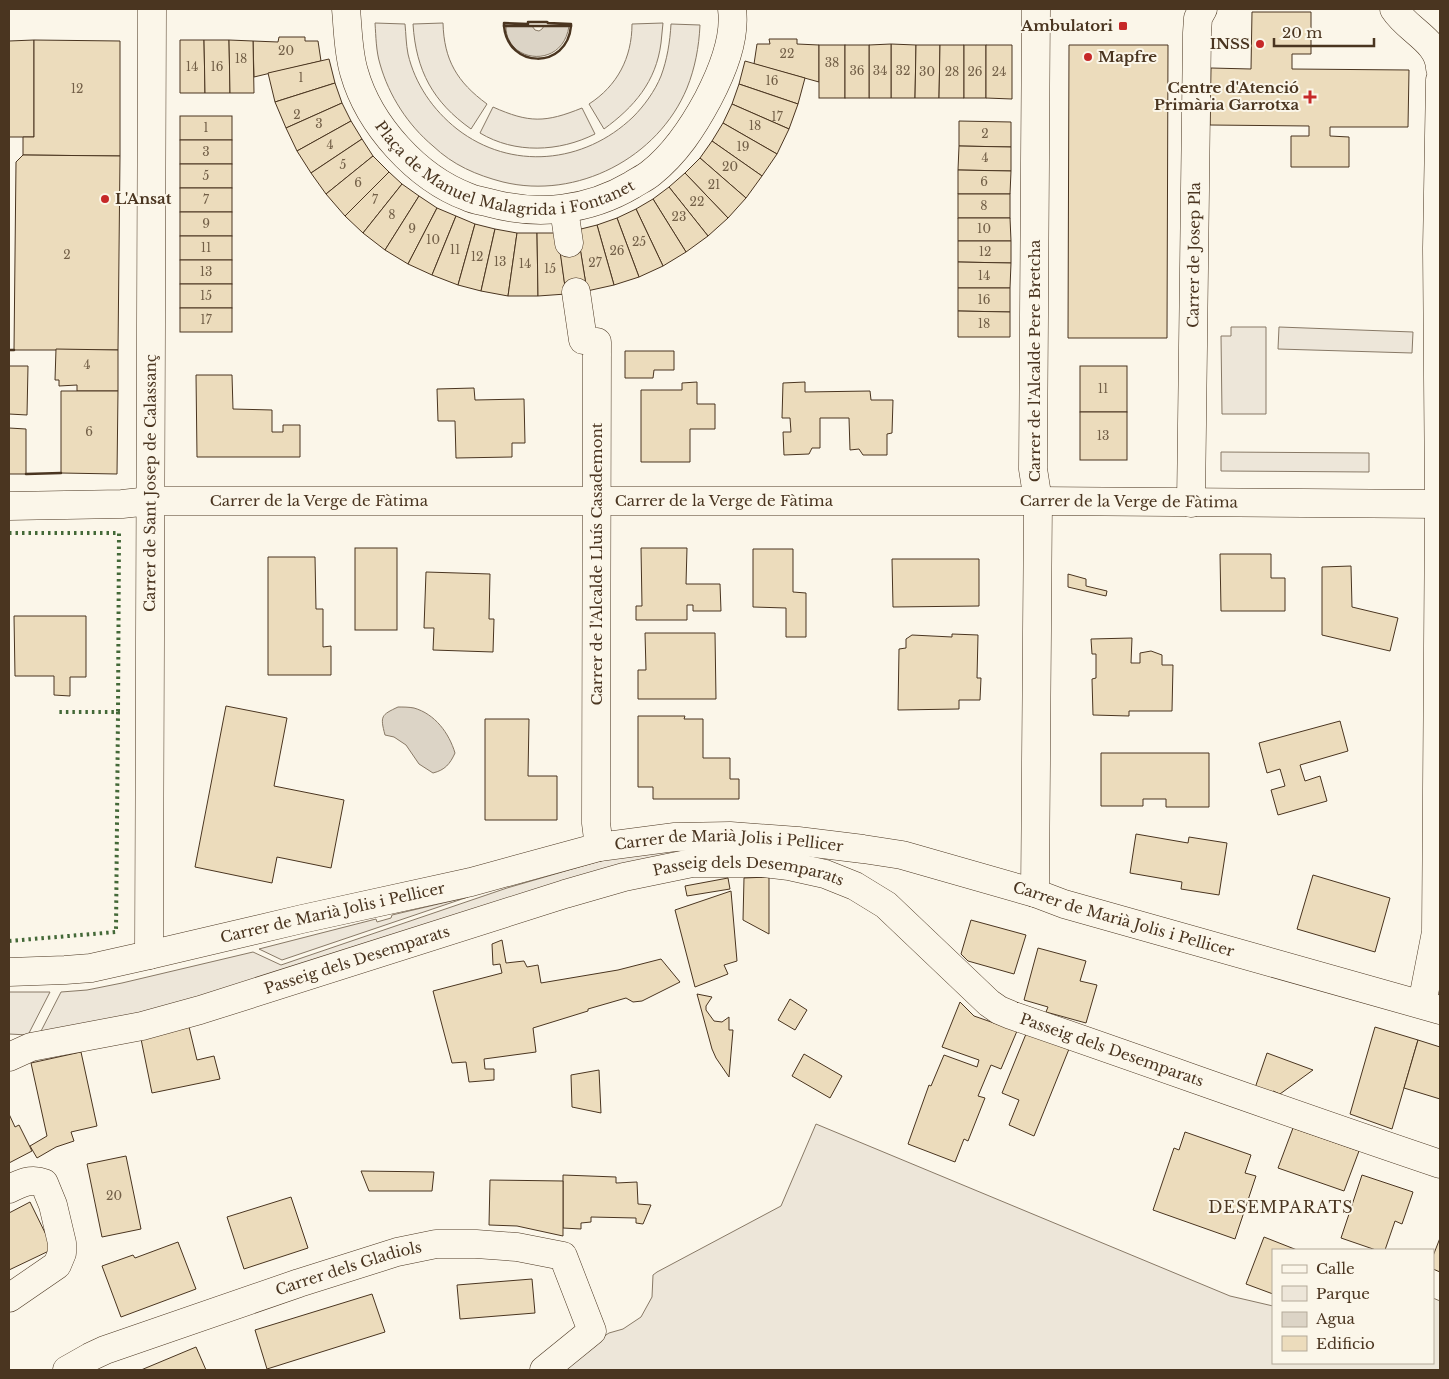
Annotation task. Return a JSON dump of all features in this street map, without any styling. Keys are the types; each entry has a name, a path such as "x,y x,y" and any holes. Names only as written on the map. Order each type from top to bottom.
{"street":[{"name":"Carrer de Sant Josep de Calassanç","path":"149,955 152,9"},
{"name":"Plaça de Manuel Malagrida i Fontanet","path":"346,9 354,73 368,105 378,122 403,153 432,179 468,198 506,207 538,211 564,209 594,202 622,191 649,175 677,149 716,83 728,50 733,17 732,9"},
{"name":"Carrer de l'Alcalde Pere Bretcha","path":"1035,894 1038,501 1033,469 1036,9"},
{"name":"Carrer de Josep Pla","path":"1191,503 1197,34 1198,18 1202,9"},
{"path":"1394,11 1434,48 1440,58 1440,68"},
{"path":"1431,1007 1436,932 1439,491 1437,248 1440,80"},
{"path":"564,209 569,243"},
{"name":"Carrer de l'Alcalde Lluís Casademont","path":"576,292 583,340 597,342 596,823 599,847"},
{"name":"Carrer de la Verge de Fàtima","path":"9,506 122,504 150,501 1038,501 1191,503 1439,491"},
{"name":"Carrer de Marià Jolis i Pellicer","path":"9,972 91,968 471,882 599,847 675,837 730,836 798,841 902,855 1064,904 1431,1007"},
{"name":"Passeig dels Desemparats","path":"16,1050 142,1026 185,1014 624,876 692,863 789,866 825,874 855,886 886,905 989,1003 999,1010 1440,1164"},
{"path":"9,1189 36,1180 44,1183 53,1205 62,1243 62,1253 57,1265 9,1298"},
{"name":"Carrer dels Gladiols","path":"67,1370 90,1356 280,1290 397,1252 436,1244 517,1247 563,1256 592,1331 544,1370"}],"green space":[{"path":"375,23 405,24 408,54 415,76 426,96 448,122 478,142 500,151 523,156 547,156 570,153 592,145 614,133 633,117 656,87 665,64 671,24 700,25 696,57 687,88 674,113 656,135 636,153 612,168 586,179 559,185 531,186 503,182 474,173 449,159 415,129 400,109 384,76 376,44"},
{"path":"443,23 446,48 454,69 468,87 487,104 471,129 446,108 437,96 429,84 418,56 413,24"},
{"path":"663,23 658,57 649,82 625,112 604,129 589,104 608,89 621,70 629,48 632,24"},
{"path":"493,107 517,116 537,119 558,116 582,108 595,134 581,140 552,147 537,148 508,145 480,133"},
{"path":"1231,327 1266,327 1266,414 1222,414 1221,336 1231,336"},
{"path":"1279,327 1413,332 1412,353 1278,349"},
{"path":"1221,452 1369,453 1369,472 1221,471"},
{"path":"727,844 183,1005 39,1035 61,992 87,990 122,983 253,952 281,965 507,888 617,856"},
{"path":"468,897 282,960 259,949 376,919 377,922 391,918 392,915"},
{"path":"9,992 50,992 28,1035 9,1034"},
{"path":"816,1124 1230,1296 1272,1306 1272,1364 1434,1364 1434,1298 1440,1301 1440,1370 560,1370 598,1340 609,1333 623,1329 641,1317 652,1297 653,1275 657,1272 781,1206"}],"water":[{"path":"506,26 532,26 535,30 539,31 544,26 569,26 565,40 556,50 546,55 535,56 524,54 515,48 508,38"},
{"path":"398,707 422,711 440,725 449,738 455,753 444,768 433,773 419,764 406,745 394,737 385,735 383,717"}],"building":[{"name":"Centre d'Atenció Primària Garrotxa","path":"1252,12 1311,12 1311,54 1292,54 1292,69 1409,70 1408,127 1330,127 1330,136 1349,137 1349,167 1291,167 1291,136 1309,136 1309,126 1210,125 1211,68 1251,69"},
{"path":"279,37 305,37 305,41 318,41 321,61 254,77 253,41 278,42"},
{"path":"769,39 797,39 797,44 819,45 819,82 754,64 757,44 770,44"},
{"path":"34,40 34,137 9,137 9,41"},
{"path":"34,40 120,41 120,156 23,155 23,137 34,137"},
{"path":"180,40 204,40 205,93 180,93"},
{"path":"204,40 229,40 230,93 205,93"},
{"path":"229,40 253,41 254,93 230,93"},
{"path":"891,44 916,45 915,98 891,98"},
{"path":"891,44 891,98 869,98 869,45"},
{"path":"819,45 845,45 845,98 819,98"},
{"path":"845,45 869,45 869,98 845,98"},
{"path":"916,45 940,45 939,98 915,98"},
{"path":"940,45 964,45 964,98 939,98"},
{"path":"964,45 986,45 986,98 964,98"},
{"path":"986,45 1012,45 1012,99 986,98"},
{"path":"1069,45 1168,45 1167,338 1068,338"},
{"path":"329,59 335,83 275,102 268,73"},
{"path":"745,61 805,78 798,104 739,84"},
{"path":"335,83 342,103 286,128 275,102"},
{"path":"739,84 798,104 789,129 732,104"},
{"path":"342,103 351,121 297,151 286,128"},
{"path":"732,104 789,129 777,154 723,123"},
{"path":"180,116 232,116 232,140 180,140"},
{"path":"351,121 362,139 311,173 297,151"},
{"path":"959,121 1011,122 1011,147 959,146"},
{"path":"723,123 777,154 762,176 712,141"},
{"path":"362,139 373,156 326,194 311,173"},
{"path":"180,140 232,140 232,164 180,164"},
{"path":"712,141 762,176 746,198 700,158"},
{"path":"959,146 1011,147 1011,171 958,170"},
{"path":"23,155 120,156 118,350 14,350 16,162"},
{"path":"373,156 389,172 345,216 326,194"},
{"path":"700,158 746,198 728,218 685,173"},
{"path":"180,164 232,164 232,188 180,188"},
{"path":"958,170 1011,171 1010,194 958,194"},
{"path":"389,172 402,184 363,233 345,216"},
{"path":"685,173 728,218 708,236 669,187"},
{"path":"402,184 419,196 385,250 363,233"},
{"path":"669,187 708,236 686,252 653,199"},
{"path":"180,188 232,188 232,212 180,212"},
{"path":"958,194 1010,194 1010,218 958,218"},
{"path":"419,196 437,208 408,264 385,250"},
{"path":"653,199 686,252 663,266 636,209"},
{"path":"437,208 456,216 432,275 408,264"},
{"path":"636,209 663,266 639,277 617,218"},
{"path":"180,212 232,212 232,236 180,236"},
{"path":"456,216 475,224 458,285 432,275"},
{"path":"617,218 639,277 614,285 597,225"},
{"path":"958,218 1010,218 1011,241 958,241"},
{"path":"475,224 495,229 481,291 458,285"},
{"path":"597,225 614,285 587,291 577,230"},
{"path":"495,229 517,233 508,296 481,291"},
{"path":"517,233 537,233 538,296 508,296"},
{"path":"537,233 558,233 566,294 538,296"},
{"path":"180,236 232,236 232,260 180,260"},
{"path":"579,241 587,291 566,294 559,244"},
{"path":"958,241 1011,241 1011,263 958,262"},
{"path":"180,260 232,260 232,284 180,284"},
{"path":"958,262 1011,263 1010,288 958,288"},
{"path":"180,284 232,284 232,308 180,308"},
{"path":"958,288 1010,288 1010,312 958,311"},
{"path":"180,308 232,308 232,332 180,332"},
{"path":"958,311 1010,312 1010,337 958,337"},
{"path":"56,349 118,350 118,391 77,391 77,385 59,386 59,380 55,380"},
{"path":"625,351 674,351 674,370 654,370 653,378 625,378"},
{"path":"9,366 28,366 27,415 9,414"},
{"path":"1080,366 1127,366 1127,412 1080,412"},
{"path":"196,375 232,375 233,409 272,410 272,432 283,432 283,425 300,425 300,457 197,457"},
{"path":"697,382 697,404 715,404 715,429 690,429 690,462 641,462 641,390 682,390 682,383"},
{"path":"805,382 805,392 870,391 871,400 893,400 892,433 887,434 887,455 863,455 859,449 850,450 849,418 820,418 820,448 812,448 809,454 784,455 783,432 791,432 790,418 782,418 783,383"},
{"path":"474,388 475,400 524,399 525,443 512,443 512,457 456,458 455,421 438,421 437,389"},
{"path":"61,391 118,391 117,474 61,473"},
{"path":"1080,412 1127,412 1127,460 1080,460"},
{"path":"9,428 26,429 26,474 9,474"},
{"path":"355,548 397,548 397,630 355,630"},
{"path":"641,548 687,548 686,584 720,584 721,611 693,611 693,605 687,605 687,620 636,620 636,606 642,606"},
{"path":"753,549 793,549 793,592 806,593 806,637 786,637 786,608 753,607"},
{"path":"1220,554 1271,554 1271,578 1285,578 1285,611 1221,611"},
{"path":"268,557 315,557 316,609 323,609 323,647 331,646 331,675 268,675"},
{"path":"892,559 979,559 979,606 893,607"},
{"path":"1351,566 1352,607 1398,618 1390,651 1322,635 1322,567"},
{"path":"426,572 490,574 489,619 494,619 493,652 433,650 434,628 424,628"},
{"path":"1068,574 1086,579 1086,586 1107,591 1106,596 1068,587"},
{"path":"14,616 86,616 86,677 70,677 70,696 54,695 54,676 15,676"},
{"path":"645,633 715,633 716,699 638,699 638,670 646,670"},
{"path":"952,634 978,635 977,678 981,678 980,700 959,700 959,709 898,710 899,649 906,648 906,639 912,635 952,637"},
{"path":"1132,638 1131,663 1140,663 1140,653 1151,651 1162,655 1162,665 1173,665 1172,711 1129,711 1129,716 1093,715 1092,679 1096,678 1096,654 1092,654 1091,639"},
{"path":"226,706 287,718 274,786 344,800 331,868 277,857 272,883 195,867"},
{"path":"638,716 685,716 684,719 703,719 703,758 730,758 730,779 739,779 739,799 653,799 653,787 638,787"},
{"path":"485,719 529,719 528,776 557,776 557,820 485,820"},
{"path":"1340,721 1348,751 1300,765 1305,781 1320,776 1327,801 1278,815 1271,790 1285,786 1280,769 1267,773 1259,743"},
{"path":"1101,753 1209,753 1209,807 1166,807 1166,799 1143,799 1143,806 1101,806"},
{"path":"1136,834 1188,843 1189,837 1227,843 1219,895 1181,889 1182,882 1130,873"},
{"path":"1313,875 1390,898 1375,952 1297,929"},
{"path":"769,877 769,934 743,920 744,878"},
{"path":"728,878 730,889 687,896 685,886"},
{"path":"731,891 737,961 724,965 728,974 695,987 675,910"},
{"path":"971,920 1026,935 1014,974 968,961 961,954"},
{"path":"502,940 506,963 524,961 527,967 538,965 541,983 618,970 661,959 680,982 642,1001 633,1002 626,998 533,1028 536,1052 484,1059 485,1069 494,1069 494,1080 469,1082 466,1062 452,1063 433,991 502,973 500,964 493,965 492,944"},
{"path":"1038,948 1086,961 1080,981 1097,985 1086,1023 1046,1012 1048,1007 1024,1000"},
{"path":"697,994 712,997 706,1006 706,1010 714,1021 722,1022 729,1017 729,1030 733,1030 729,1077 712,1049"},
{"path":"790,999 807,1010 795,1030 778,1020"},
{"path":"960,1002 974,1016 1017,1031 1001,1069 991,1065 978,1096 985,1098 968,1141 964,1139 955,1162 908,1144 929,1085 931,1086 944,1055 977,1067 979,1060 942,1047"},
{"path":"189,1027 197,1060 214,1056 220,1079 152,1093 141,1039"},
{"path":"1375,1027 1418,1040 1392,1129 1350,1114"},
{"path":"1026,1034 1069,1049 1034,1136 1009,1125 1019,1100 1002,1093"},
{"path":"1418,1040 1440,1047 1440,1099 1404,1088"},
{"path":"81,1052 97,1126 71,1132 74,1141 56,1147 37,1158 30,1146 47,1136 31,1063"},
{"path":"1267,1053 1313,1070 1280,1094 1273,1091 1271,1094 1255,1088"},
{"path":"804,1054 842,1076 830,1098 792,1076"},
{"path":"599,1070 601,1113 572,1107 571,1075"},
{"path":"9,1114 15,1127 19,1125 32,1151 9,1163"},
{"path":"1293,1128 1359,1151 1344,1191 1278,1168"},
{"path":"1185,1132 1251,1155 1245,1173 1256,1176 1235,1239 1153,1210 1174,1148 1179,1150"},
{"path":"126,1156 141,1229 102,1237 87,1164"},
{"path":"361,1171 434,1172 432,1191 369,1191"},
{"path":"563,1175 616,1177 616,1183 637,1182 638,1204 651,1205 643,1224 636,1223 636,1218 591,1217 591,1222 581,1223 581,1229 563,1228"},
{"path":"1362,1175 1413,1192 1402,1224 1395,1221 1385,1249 1373,1249 1341,1238"},
{"path":"490,1180 563,1181 563,1236 517,1226 489,1225"},
{"path":"291,1197 308,1248 244,1269 227,1217"},
{"path":"30,1202 53,1249 9,1270 9,1213"},
{"path":"1264,1237 1294,1249 1272,1249 1272,1294 1246,1284"},
{"path":"1440,1238 1440,1272 1434,1269 1434,1253"},
{"path":"178,1242 196,1289 121,1317 102,1266 133,1255 135,1258"},
{"path":"532,1279 535,1313 460,1319 457,1285"},
{"path":"372,1294 385,1332 267,1369 255,1330"},
{"path":"196,1347 206,1370 141,1370"}],"hedge":[{"path":"9,533 119,533 118,712"},
{"path":"9,941 116,932 118,712 56,712"}],"wall":[{"path":"528,22 571,24 571,26 504,26 504,23 528,24 528,22"},
{"path":"504,26 508,40 516,50 526,56 538,59 549,57 559,51 567,40 571,26"},
{"path":"9,350 14,350"},
{"path":"26,474 61,473"}],"place":[{"name":"Ambulatori","path":"1123,26"},
{"name":"INSS","path":"1260,44"},
{"name":"Mapfre","path":"1088,57"},
{"name":"Centre d'Atenció Primària Garrotxa","path":"1310,97"},
{"name":"L'Ansat","path":"105,199"}],"district":[{"name":"DESEMPARATS","path":"1281,1207"}]}
